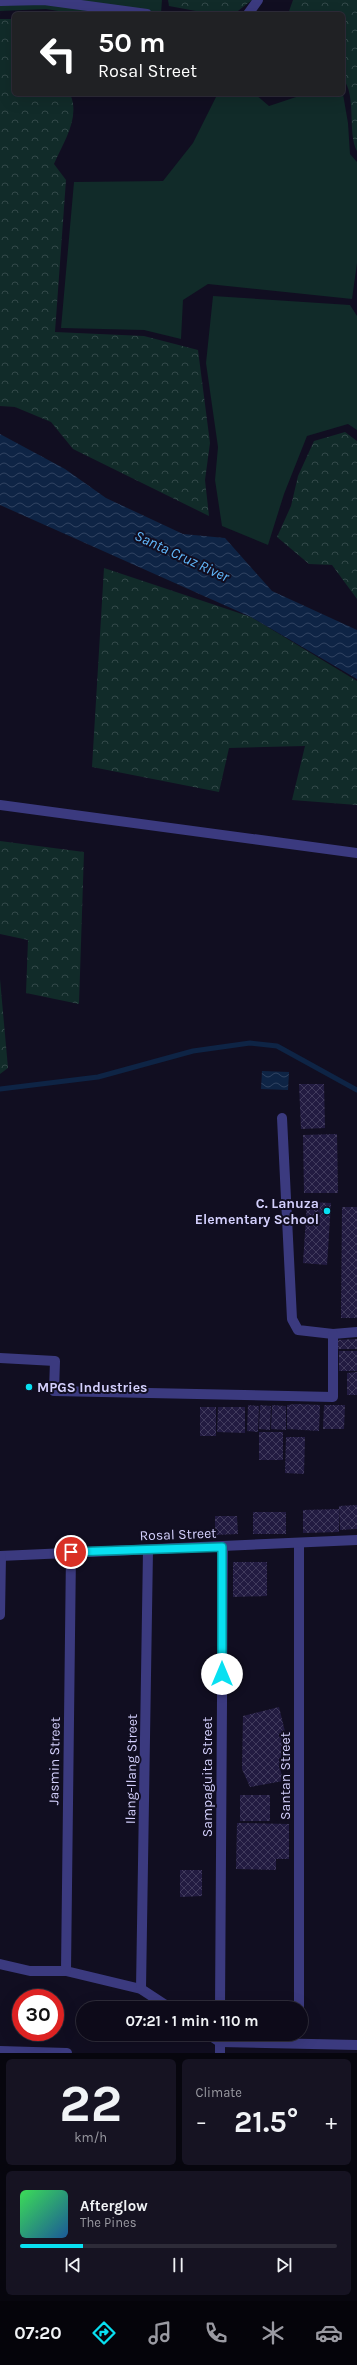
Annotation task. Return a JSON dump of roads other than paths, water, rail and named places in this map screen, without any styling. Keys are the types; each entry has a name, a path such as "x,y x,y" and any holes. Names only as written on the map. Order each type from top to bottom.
{"street":[{"path":"0,1 44,0 132,12"},
{"path":"249,12 258,0"},
{"path":"0,804 357,853"},
{"path":"282,1118 292,1319 298,1330 333,1334 357,1332"},
{"path":"0,1358 55,1360 54,1391 333,1397 333,1334"},
{"name":"Rosal Street","path":"0,1556 357,1540"},
{"name":"Santan Street","path":"299,1543 299,2001"},
{"name":"Sampaguita Street","path":"220,2001 222,1547"},
{"name":"Ilang-Ilang Street","path":"141,1989 148,1550"},
{"name":"Jasmin Street","path":"66,1971 71,1552"},
{"path":"0,1556 0,1615"},
{"path":"0,1964 30,1972 66,1971 141,1989 159,2001"},
{"path":"308,2040 357,2045"},
{"path":"220,2041 220,2053"},
{"path":"0,2051 67,2053"}],"water":[{"name":"Santa Cruz River","path":"0,434 65,469 106,498 183,534 225,538 272,591 357,630 357,679 251,617 0,505"},
{"path":"262,1071 289,1072 288,1090 261,1089"}],"waterway":[{"path":"0,1089 98,1077 193,1051 250,1043 277,1046 357,1090"}],"place":[{"name":"C. Lanuza Elementary School","path":"327,1211"},
{"name":"MPGS Industries","path":"29,1387"}]}
